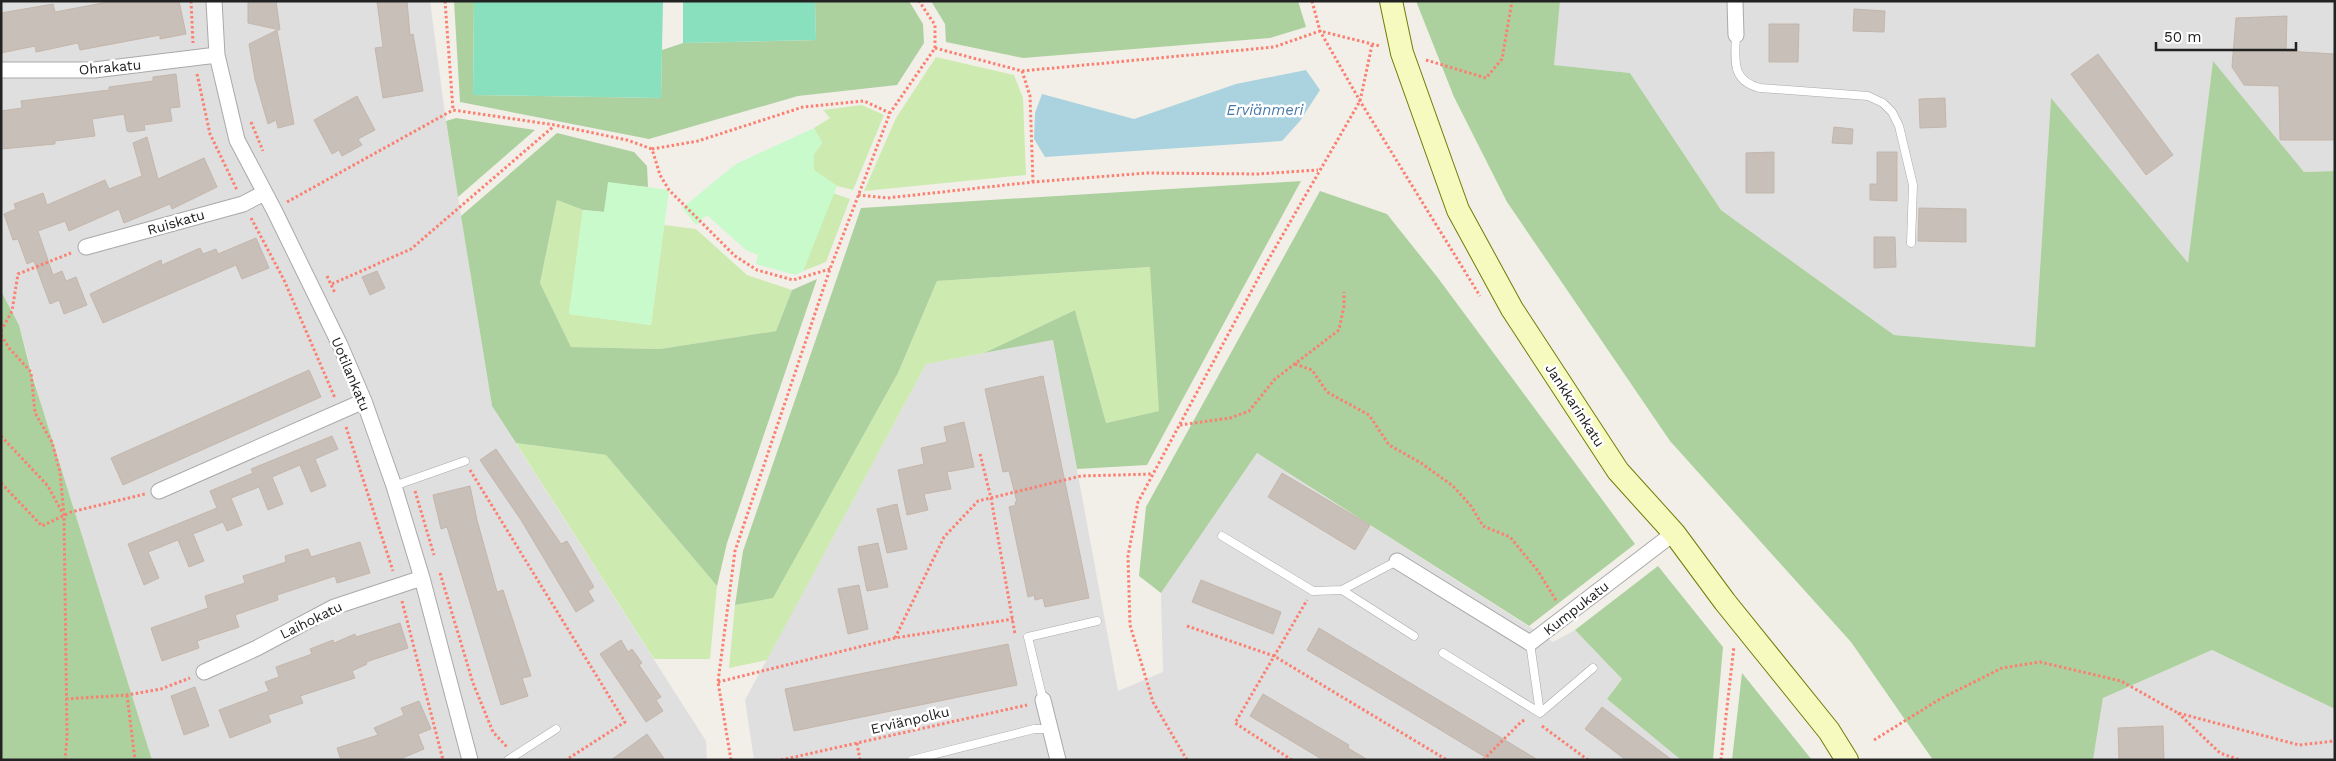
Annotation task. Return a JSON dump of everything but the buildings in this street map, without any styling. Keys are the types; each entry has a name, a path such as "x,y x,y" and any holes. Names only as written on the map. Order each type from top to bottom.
{"street":[{"name":"Uotilankatu","path":"214,1 218,54 237,140 274,210 340,345 364,401 394,486 422,578 471,759"},
{"name":"Jankkarinkatu","path":"1391,1 1402,53 1458,210 1512,309 1612,463 1674,533 1726,602 1829,731 1847,760"},
{"path":"1736,1 1736,35"},
{"name":"Ohrakatu","path":"1,70 94,70 193,59 218,54"},
{"name":"Ruiskatu","path":"86,247 243,204 264,193"},
{"path":"159,491 364,401"},
{"name":"Kumpukatu","path":"1397,561 1530,643 1674,533"},
{"name":"Laihokatu","path":"204,672 257,648 334,606 422,578"},
{"path":"1043,700 1058,760"}],"lane":[{"path":"1736,35 1735,62 1739,77 1749,85 1760,88 1868,96 1884,103 1892,112 1899,126 1913,185 1911,243"},
{"path":"394,486 464,461"},
{"path":"1222,536 1313,591 1342,590 1397,561"},
{"path":"1342,590 1414,636"},
{"path":"1043,700 1028,637 1096,621"},
{"path":"1530,643 1540,713"},
{"path":"1443,653 1540,713"},
{"path":"1540,713 1593,668"},
{"path":"508,760 556,729"},
{"path":"912,760 1034,729 1049,729"}],"path":[{"path":"191,1 193,59 210,134 253,224 284,280 340,410 398,587 443,760"},
{"path":"445,1 453,110"},
{"path":"731,760 718,682 735,551 830,269 890,113 935,48 935,25 919,1"},
{"path":"1419,58 1486,78 1502,59 1512,1"},
{"path":"935,48 1022,71 1274,47 1320,31 1381,47"},
{"path":"1187,760 1153,702 1130,625 1128,556 1138,502 1319,170 1360,101 1372,44"},
{"path":"1022,71 1030,96 1033,182"},
{"path":"253,224 274,210 453,110 555,125 627,140 652,150 698,141 803,107 864,102 890,113"},
{"path":"332,284 411,249 555,125"},
{"path":"652,150 660,176 669,190 735,256 757,270 793,280 830,269"},
{"path":"858,195 887,198 1033,182 1147,173 1208,172 1258,174 1319,170"},
{"path":"65,760 67,737 64,515 60,472 52,442 35,413 31,372 3,340 1,333 12,311 18,274 86,247"},
{"path":"1179,425 1230,418 1249,411 1276,379 1338,330 1344,306 1344,292"},
{"path":"1295,364 1312,370 1327,392 1369,415 1389,445 1420,463 1453,486 1471,506 1483,526 1510,537 1538,571 1566,616"},
{"path":"1,436 48,486 64,515"},
{"path":"980,454 991,498 1016,639"},
{"path":"464,461 625,722 566,760"},
{"path":"895,638 944,537 978,501 1081,476 1153,474"},
{"path":"1,483 42,526 64,515 159,491"},
{"path":"1292,760 1235,723 1313,591"},
{"path":"718,682 895,638 1013,619"},
{"path":"1187,626 1274,656 1447,760"},
{"path":"1721,760 1734,644"},
{"path":"1874,740 1940,698 2002,668 2040,662 2122,681 2178,713 2220,753 2240,760"},
{"path":"66,699 127,695 161,690 204,672"},
{"path":"127,695 134,760"},
{"name":"Erviänpolku","path":"782,760 1030,705 1043,700"},
{"path":"1483,760 1520,722 1540,713 1540,724 1588,760"},
{"path":"2178,713 2300,745 2335,742"},
{"path":"857,743 860,760"}],"shaded area":[{"path":"1,1 430,1 447,129 492,406 706,741 707,760 149,760 86,569 19,325 1,291"},
{"path":"1560,1 2335,1 2335,171 2304,172 2213,62 2188,264 2051,99 2035,347 1894,335 1721,210 1630,73 1553,65"},
{"path":"1053,340 1118,691 1163,672 1161,593 1257,453 1553,642 1575,630 1622,679 1607,699 1681,760 754,760 745,700 926,364"},
{"path":"2212,650 2335,709 2335,760 2093,760 2103,698"}],"green space":[{"path":"454,1 474,1 473,95 661,98 662,50 683,43 816,40 815,1 909,1 923,24 924,43 897,85 798,96 649,139 460,102"},
{"path":"474,1 663,1 661,98 473,95"},
{"path":"683,1 815,1 816,40 683,43"},
{"path":"931,1 1298,1 1306,27 1270,38 1023,58 946,42 945,24"},
{"path":"1416,1 1560,1 1554,65 1630,73 1721,210 1894,335 2035,347 2051,98 2188,263 2213,61 2304,172 2335,171 2335,709 2212,650 2103,698 2093,760 1933,760 1851,642 1670,441 1507,202 1454,97"},
{"path":"936,57 1014,75 1023,98 1026,175 864,191 896,118"},
{"path":"862,105 884,115 853,190 837,186 813,170 814,154 822,143 814,128 830,118 823,110"},
{"path":"456,118 535,130 458,197 446,121"},
{"path":"814,128 822,143 814,154 814,170 837,186 803,271 796,275 756,264 758,255 746,250 707,215 696,225 682,208 736,164"},
{"path":"557,133 634,152 647,166 648,187 609,183 604,212 583,210 557,200 540,283 571,347 660,349 776,331 792,290 817,279 727,543 717,586 606,455 516,443 492,406 461,216"},
{"path":"1301,181 1147,465 1077,469 1053,340 984,353 1075,310 1106,423 1159,411 1150,267 937,281 898,373 773,598 735,605 743,551 861,208"},
{"path":"608,182 669,190 651,325 569,314 583,210 604,212"},
{"path":"1320,191 1387,214 1438,278 1635,544 1529,626 1257,453 1161,593 1139,576 1146,507"},
{"path":"833,193 850,199 826,262 803,271"},
{"path":"557,200 583,210 569,314 651,325 664,225 696,229 747,275 792,290 776,331 660,349 571,347 540,283"},
{"path":"1151,267 1160,411 1106,423 1075,310 984,353 926,364 767,660 729,668 735,605 773,597 898,373 937,281"},
{"path":"1,291 19,325 31,372 152,760 1,760"},
{"path":"516,443 606,455 717,586 710,659 654,659"},
{"path":"1658,566 1723,647 1713,760 1681,760 1607,699 1622,679 1575,630"},
{"path":"1742,673 1812,760 1732,760"}],"water":[{"name":"Erviänmeri","path":"1306,70 1320,90 1300,121 1282,141 1045,157 1034,139 1035,113 1042,94 1134,119 1236,84"}]}
